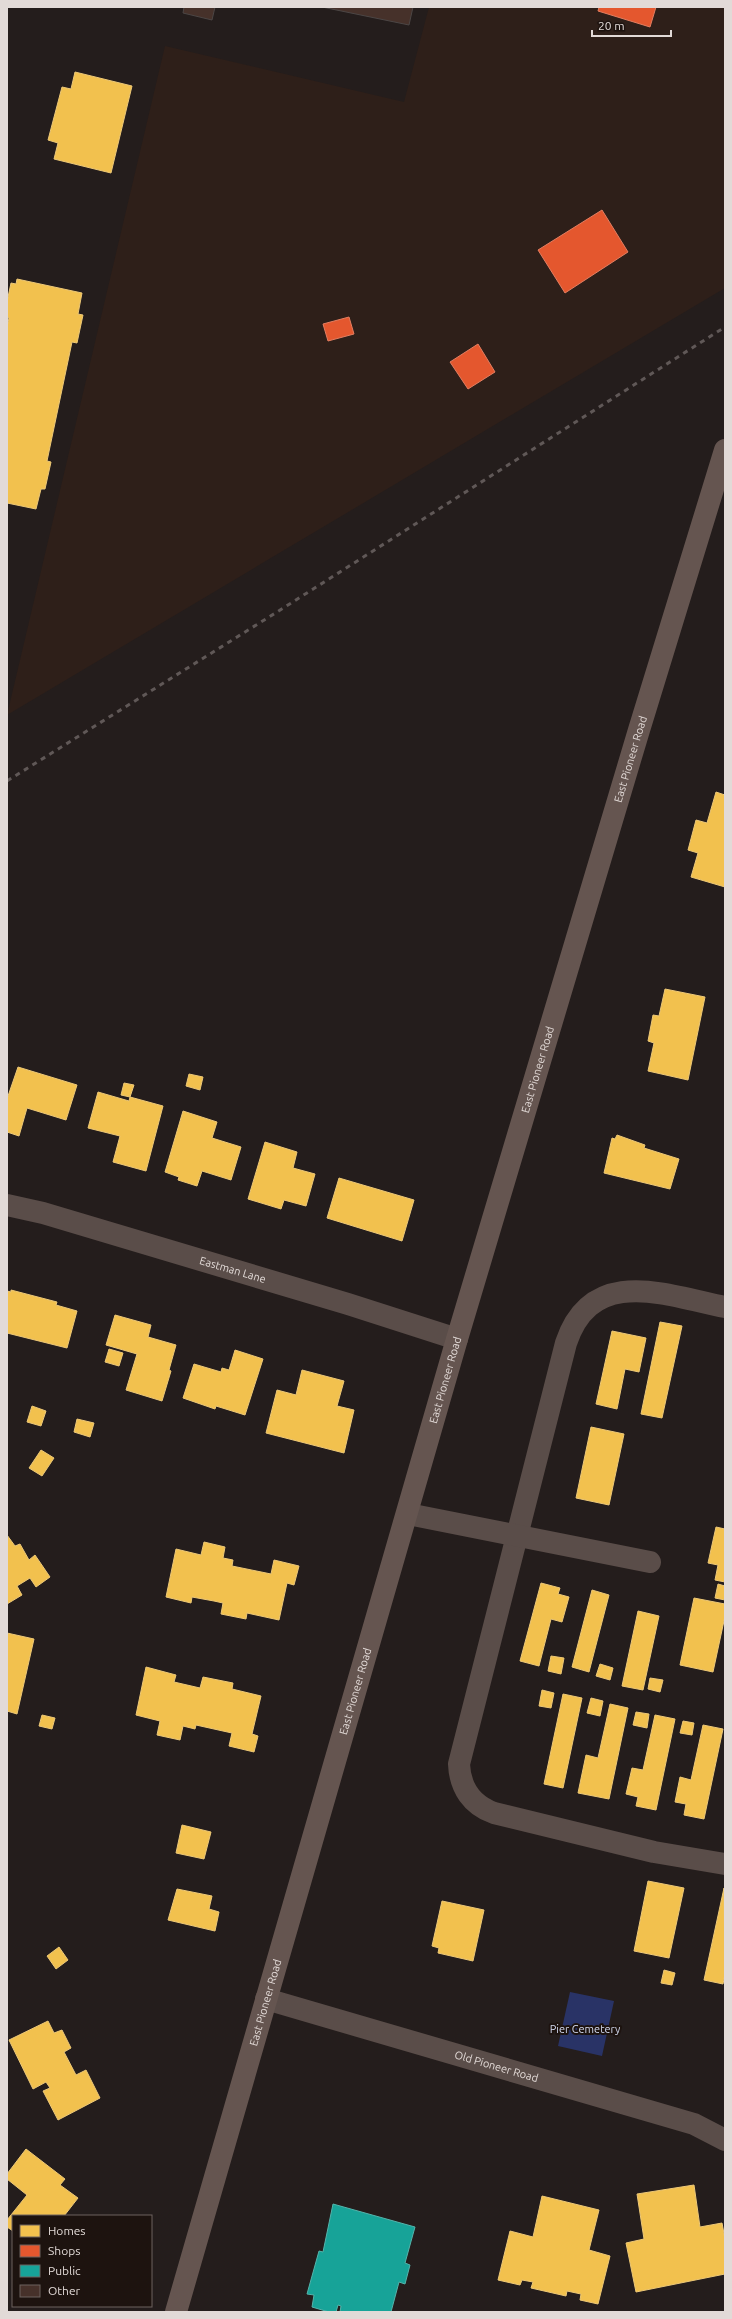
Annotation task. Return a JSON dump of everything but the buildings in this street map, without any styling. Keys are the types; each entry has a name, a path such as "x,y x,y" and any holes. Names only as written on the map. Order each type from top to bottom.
{"main road":[{"name":"East Pioneer Road","path":"176,2312 408,1514 457,1339 639,730 725,450"}],"street":[{"name":"Eastman Lane","path":"7,1205 42,1213 333,1299 457,1339"},
{"path":"725,1307 648,1290 631,1290 615,1293 600,1300 581,1315 566,1344 460,1756 461,1780 468,1795 479,1806 494,1813 654,1852 725,1864"},
{"path":"408,1514 650,1562"},
{"name":"Old Pioneer Road","path":"266,1999 694,2124 725,2140"}],"shaded area":[{"path":"429,7 725,7 725,288 7,715 165,46 404,102"}],"green space":[{"name":"Pier Cemetery","path":"570,1992 614,2001 602,2056 558,2046"}],"railway":[{"path":"7,781 277,612 725,327"}]}
